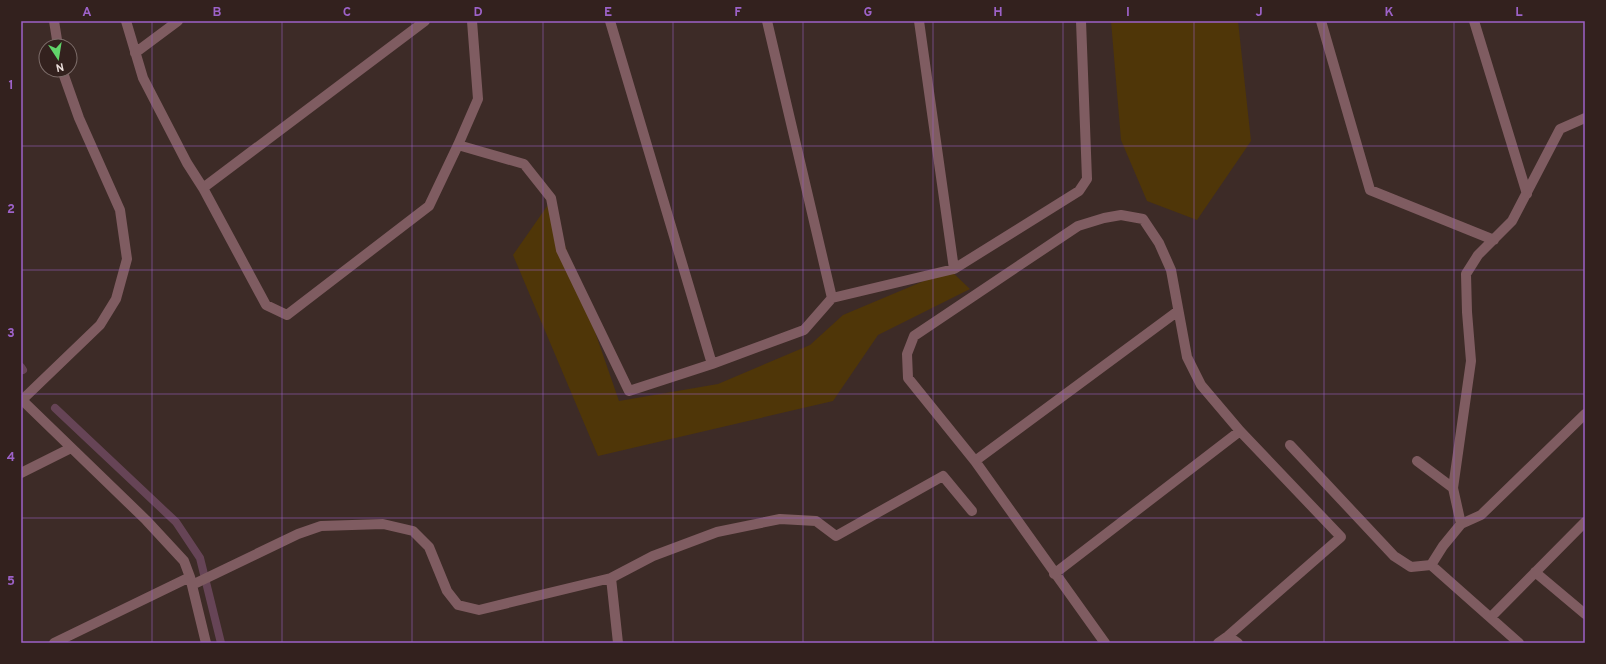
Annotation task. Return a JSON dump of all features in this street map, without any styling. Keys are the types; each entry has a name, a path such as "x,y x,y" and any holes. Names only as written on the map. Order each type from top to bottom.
{"street":[{"path":"54,21 57,38"},
{"path":"126,21 143,78 187,163 203,188 266,305 287,315 429,206 478,99 472,21"},
{"path":"135,53 178,21"},
{"path":"203,188 425,21"},
{"path":"610,21 712,364"},
{"path":"768,21 832,298"},
{"path":"919,21 954,268"},
{"path":"458,145 524,164 551,198 561,250 629,391 712,364 804,330 832,298 954,268 1079,191 1087,179 1081,21"},
{"path":"1321,21 1370,190 1494,240"},
{"path":"1474,21 1527,194"},
{"path":"65,78 79,118 120,210 127,259 116,299 100,325 21,399 146,520 184,561 191,581 206,643"},
{"path":"1461,524 1453,488 1471,361 1466,274 1478,255 1512,221 1560,129 1585,118"},
{"path":"1105,643 1054,574 975,461 908,378 907,354 914,336 1078,226 1104,218 1121,215 1143,219 1159,243 1171,270 1187,357 1201,385 1240,431 1341,537 1228,636 1218,643"},
{"path":"975,461 1178,311"},
{"path":"1431,565 1443,546 1461,524 1481,515 1585,414"},
{"path":"1054,574 1240,431"},
{"path":"1290,445 1394,556 1411,567 1431,565 1519,643"},
{"path":"21,473 71,448"},
{"path":"1417,461 1453,488"},
{"path":"54,643 298,534 321,526 383,524 413,531 429,547 447,591 458,605 479,610 611,578 653,556 717,532 780,519 816,521 836,536 943,476 972,511"},
{"path":"1491,617 1585,522"},
{"path":"1535,572 1585,614"},
{"path":"611,578 618,643"},
{"path":"1228,636 1238,643"}],"shaded area":[{"path":"1111,21 1238,21 1251,141 1197,220 1147,201 1121,140"},
{"path":"550,202 619,401 718,384 810,345 843,315 950,270 970,289 878,335 833,401 598,456 513,255"}],"waterway":[{"path":"55,408 176,522 200,558 221,643"}]}
